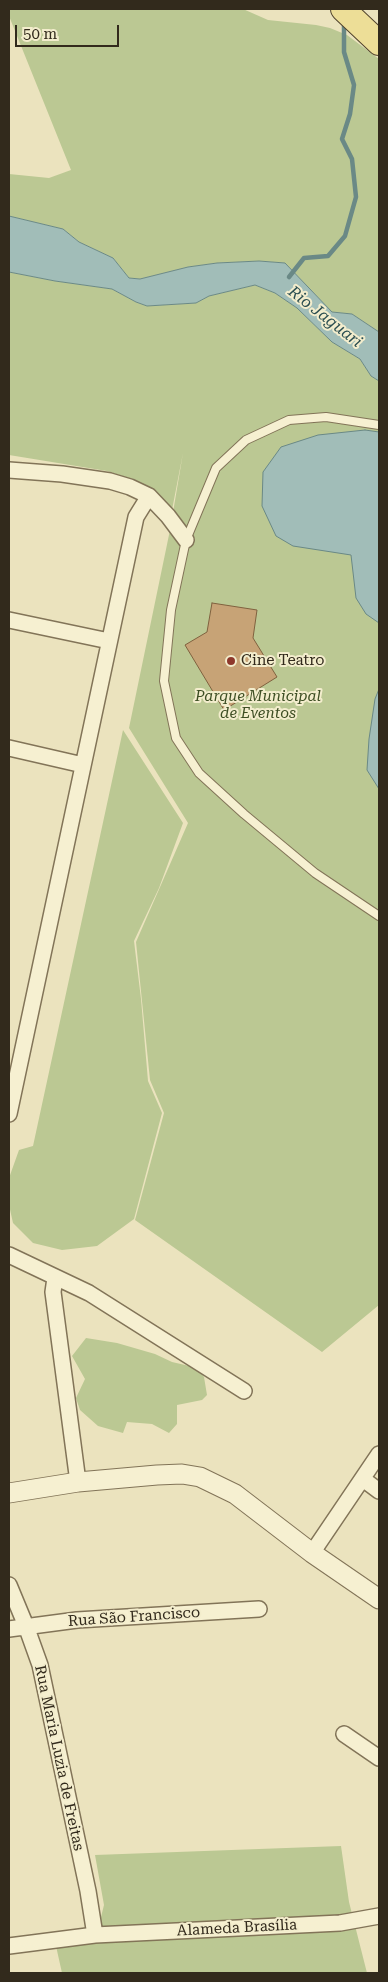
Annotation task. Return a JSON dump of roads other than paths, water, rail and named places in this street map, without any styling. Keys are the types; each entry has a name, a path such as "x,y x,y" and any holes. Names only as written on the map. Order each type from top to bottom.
{"main road":[{"path":"343,9 376,40"},
{"path":"371,9 370,17 376,40"}],"street":[{"path":"9,470 62,474 110,481 130,487 149,496 168,516 186,540"},
{"path":"9,1114 136,517 149,496"},
{"path":"9,620 109,641"},
{"path":"9,748 83,765"},
{"path":"9,1255 89,1293 244,1391"},
{"path":"55,1278 52,1292 78,1482"},
{"path":"312,1553 379,1454"},
{"path":"9,1493 78,1482 158,1475 182,1474 200,1476 235,1494 312,1553 379,1599"},
{"path":"363,1479 379,1491"},
{"name":"Rua Maria Luzia de Freitas","path":"9,1585 40,1665 88,1891 95,1935"},
{"name":"Rua São Francisco","path":"9,1629 76,1620 259,1609"},
{"path":"344,1734 379,1758"},
{"name":"Alameda Brasília","path":"9,1946 95,1935 340,1923 379,1916"}],"lane":[{"path":"379,425 326,416 289,420 246,440 216,468 186,540 172,610 164,681 176,738 200,772 244,814 315,873 379,916"}],"water":[{"name":"Rio Jaguari","path":"9,216 63,229 79,242 113,258 129,278 140,279 188,267 217,263 259,261 285,263 332,312 352,314 379,332 379,381 371,376 360,359 332,342 297,308 275,293 255,285 209,296 196,303 147,306 112,289 9,272"},
{"path":"365,430 379,432 379,623 366,614 356,598 351,555 293,546 276,536 262,506 263,472 281,447 318,435"},
{"path":"379,689 379,789 367,770 369,739 375,699"}],"waterway":[{"path":"289,277 304,258 328,256 345,236 356,197 352,159 342,139 350,114 354,85 344,52 344,23"}],"place":[{"name":"Cine Teatro","path":"231,661"}],"park label":[{"name":"Parque Municipal de Eventos","path":"258,706"}]}
